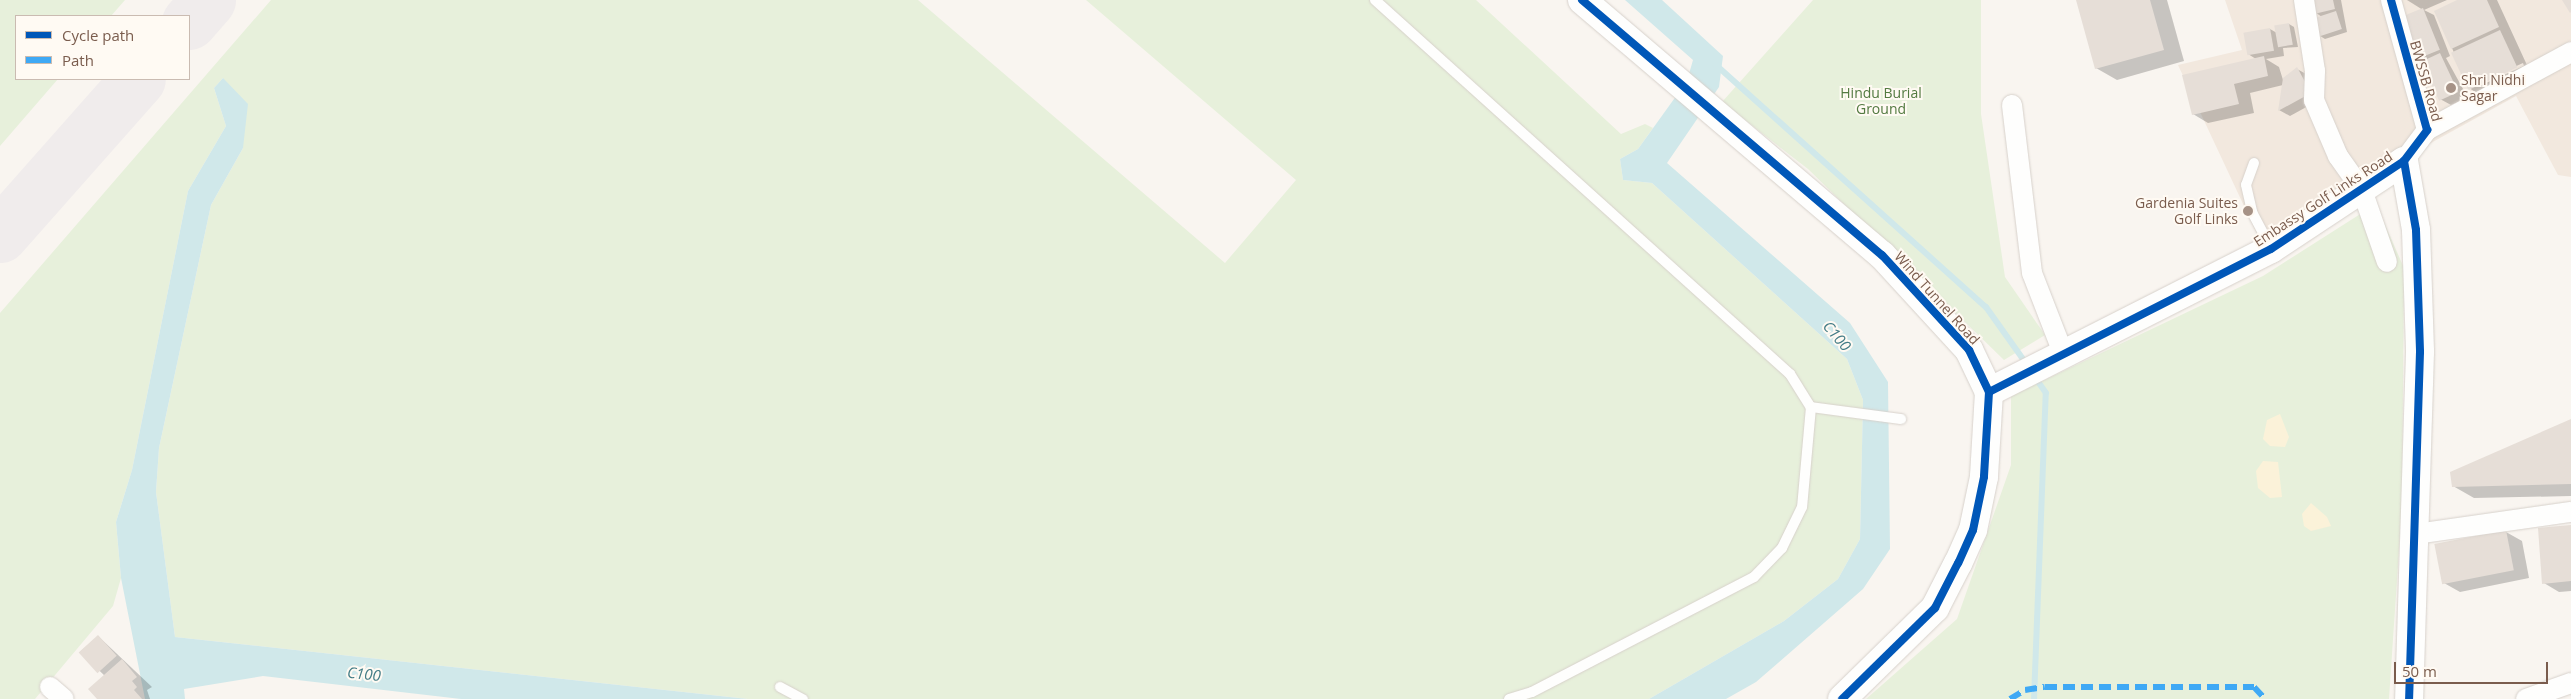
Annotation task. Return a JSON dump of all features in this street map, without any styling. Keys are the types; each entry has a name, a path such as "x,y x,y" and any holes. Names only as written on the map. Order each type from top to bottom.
{"street":[{"name":"Wind Tunnel Road","path":"1582,0 1882,255 1964,344 1989,392"},
{"path":"2304,0 2315,70 2314,100 2338,156 2362,190 2387,262"},
{"name":"BWSSB Road","path":"2391,0 2427,130 2420,145 2404,161"},
{"path":"2427,130 2571,52"},
{"path":"2012,105 2042,363"},
{"name":"Embassy Golf Links Road","path":"1989,392 2042,363 2271,249 2404,161 2419,288 2416,534 2409,699"},
{"path":"1842,699 1935,608 1958,563 1973,530 1984,477 1989,392"},
{"path":"2416,534 2571,512"},
{"path":"2526,699 2571,683"}],"lane":[{"path":"1375,0 1790,374 1811,407 1802,507 1782,548 1754,577 1532,692 1509,699"},
{"path":"2254,163 2246,185 2252,212 2271,249"},
{"path":"1811,407 1844,409 1902,419"},
{"path":"780,687 803,699"}],"shaded area":[{"path":"2225,0 2571,0 2571,177 2558,175 2516,96 2259,238 2178,65 2242,50"}],"green space":[{"path":"0,0 125,0 112,15 15,15 15,80 57,80 0,146"},
{"path":"271,0 918,0 1225,263 1296,180 1086,0 1476,0 1621,134 1645,124 1653,128 1638,149 1620,159 1623,180 1652,183 1847,359 1863,400 1860,539 1838,579 1784,621 1649,699 748,699 175,637 156,492 159,448 211,205 243,148 223,78 214,88 226,126 188,191 132,470 116,522 121,578 113,606 35,699 0,699 0,313"},
{"name":"Hindu Burial Ground","path":"1813,0 1981,0 1981,114 2005,277 2045,335 2004,360 1808,169 1722,102"},
{"path":"2376,204 2404,268 2402,505 2389,699 1866,699 1957,619 2011,465 2011,396 2263,276"}],"sand":[{"path":"2280,414 2289,437 2285,447 2270,446 2263,439 2267,420"},
{"path":"2263,461 2278,462 2282,497 2270,498 2258,488 2256,471"},
{"path":"2311,503 2327,517 2331,526 2311,531 2304,526 2302,514"}],"water":[{"name":"C100","path":"1625,0 1662,0 1723,56 1719,87 1667,163 1850,323 1888,382 1890,549 1863,589 1756,682 1726,699 1649,699 1784,621 1838,579 1860,539 1863,400 1847,359 1652,183 1623,180 1620,159 1638,149 1687,81 1693,60"},
{"name":"C100","path":"223,78 248,104 243,148 211,205 159,448 156,492 175,637 748,699 461,699 263,676 184,689 185,699 145,699 121,578 116,522 132,470 188,191 226,126 214,88"}],"building":[{"path":"2076,0 2150,0 2164,50 2095,69"},
{"path":"2311,0 2333,0 2335,9 2314,14"},
{"path":"2457,0 2487,0 2499,27 2451,49 2434,11"},
{"path":"2562,0 2571,0 2570,13"},
{"path":"2423,8 2440,50 2419,58 2403,16"},
{"path":"2336,11 2342,29 2319,36 2313,18"},
{"path":"2289,23 2293,45 2278,47 2274,26"},
{"path":"2270,28 2274,51 2247,55 2243,33"},
{"path":"2500,30 2517,67 2468,90 2451,53"},
{"path":"2440,53 2458,92 2439,101 2421,62"},
{"path":"2264,56 2268,76 2234,84 2239,104 2192,115 2182,75"},
{"path":"2297,67 2311,93 2278,111 2283,78"},
{"path":"2571,419 2571,484 2452,487 2450,472"},
{"path":"2571,525 2571,581 2542,584 2538,528"},
{"path":"2506,530 2514,570 2442,584 2434,544"},
{"path":"98,635 117,656 97,673 79,652"},
{"path":"122,659 137,677 132,681 137,687 134,690 142,699 97,699 88,689"}],"waterway":[{"path":"1716,65 1986,307 2028,366"},
{"path":"2034,699 2046,393 2035,377"}],"taxiway":[{"path":"190,21 208,0"},
{"path":"0,235 137,80"}],"marked path":[{"path":"2010,699 2025,690 2045,687 2254,687 2265,699"}],"cycle path":[{"path":"1582,0 1882,255 1969,350 1989,392 1984,477 1973,530 1958,563 1935,608 1842,699"},
{"path":"1989,392 2271,249 2404,161 2427,130 2391,0"},
{"path":"2404,161 2416,230 2420,352 2409,699"}],"place":[{"name":"Shri Nidhi Sagar","path":"2451,88"},
{"name":"Gardenia Suites Golf Links","path":"2248,211"}]}
